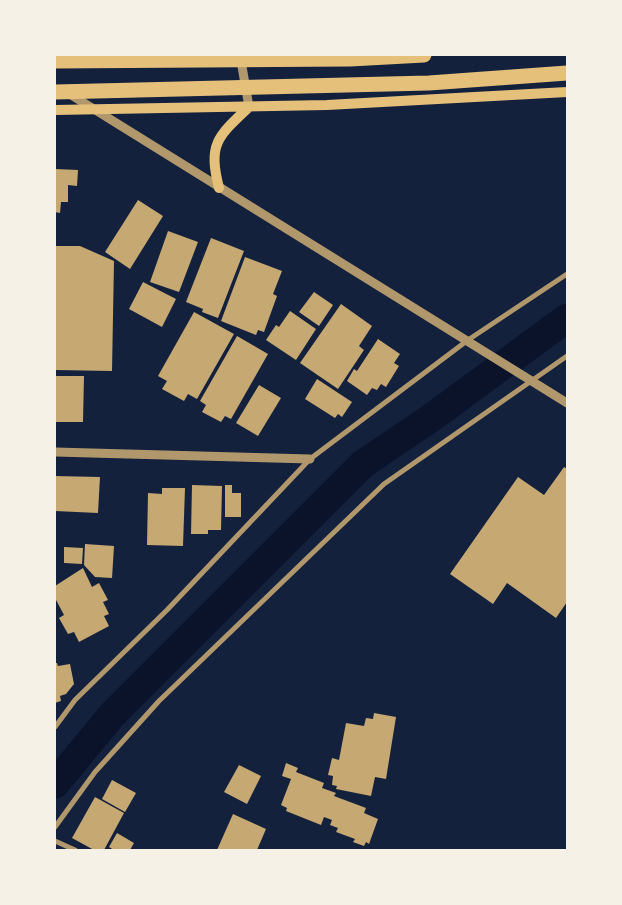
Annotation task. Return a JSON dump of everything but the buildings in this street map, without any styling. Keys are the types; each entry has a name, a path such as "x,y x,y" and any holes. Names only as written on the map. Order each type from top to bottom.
{"highway":[{"path":"55,61 350,59 424,55"},
{"path":"55,92 429,83 567,73"}],"main road":[{"path":"55,110 249,107 419,101 567,92"},
{"path":"219,188 213,164 215,146 226,129 249,107"}],"street":[{"path":"240,55 249,107"},
{"path":"55,86 567,403"},
{"path":"55,726 75,700 167,610 310,458 468,340 567,274"},
{"path":"55,827 95,772 159,701 384,484 533,382 567,356"},
{"path":"55,452 310,458"},
{"path":"55,841 75,850"}],"waterway":[{"path":"55,784 112,715 363,464 431,418 567,318"}]}
